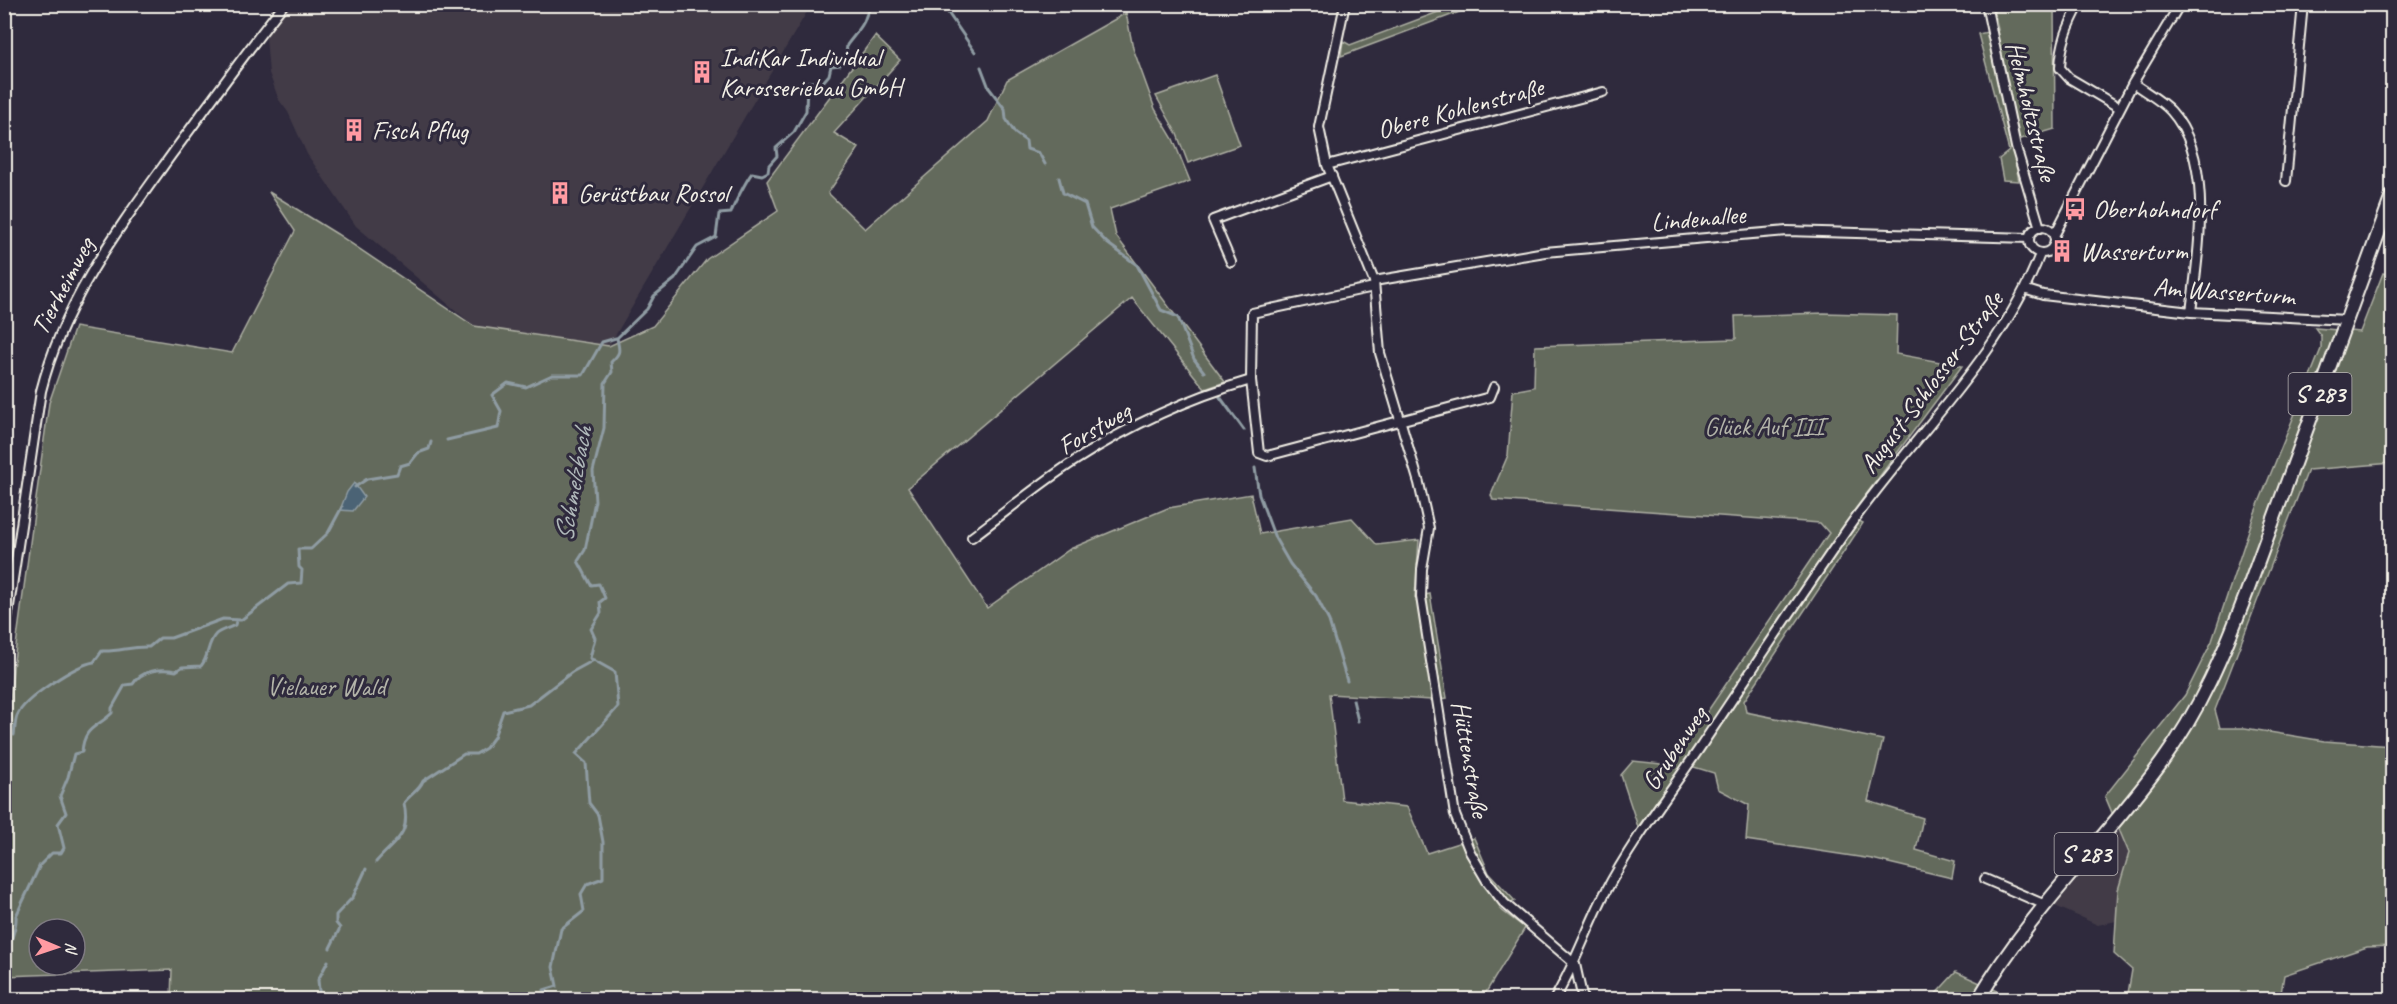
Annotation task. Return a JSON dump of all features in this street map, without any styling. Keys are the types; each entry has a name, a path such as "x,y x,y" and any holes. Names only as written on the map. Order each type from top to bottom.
{"main road":[{"name":"S 283","path":"1978,999 1992,975 2043,904 2129,805 2175,743 2207,690 2223,656 2247,592 2392,196"}],"street":[{"name":"Tierheimweg","path":"4,640 41,391 50,355 101,252 284,4"},
{"path":"1345,4 1319,127 1327,165 1374,284 1380,353 1401,421"},
{"name":"Helmholtzstraße","path":"1986,4 2016,147 2040,228"},
{"path":"2080,4 2065,31 2061,47 2060,68 2069,78 2120,108"},
{"path":"2054,236 2048,229 2040,228 2032,231 2029,238 2030,247 2040,254 2052,248 2054,236 2133,83 2180,4"},
{"path":"2286,181 2303,4"},
{"path":"2133,83 2170,109 2188,134 2199,180 2199,243 2191,312"},
{"name":"Obere Kohlenstraße","path":"1327,165 1603,92"},
{"path":"1231,262 1213,220 1332,176"},
{"name":"Lindenallee","path":"1374,284 1545,252 1787,231 2029,238"},
{"name":"August-Schlosser-Straße","path":"1846,530 1892,468 1953,395 2027,290 2040,254"},
{"path":"1374,284 1252,313 1251,380 1259,453 1267,456 1490,397 1494,387"},
{"name":"Am Wasserturm","path":"2027,290 2043,295 2191,312 2347,320"},
{"name":"Forstweg","path":"972,537 1076,460 1133,428 1206,393 1251,380"},
{"name":"Hüttenstraße","path":"1401,421 1429,528 1422,569 1421,597 1455,815 1470,852 1487,881 1504,903 1575,964"},
{"name":"Grubenweg","path":"1554,999 1575,964 1605,893 1652,818 1846,530"},
{"path":"1985,879 2043,904"},
{"path":"1575,964 1583,999"}],"shaded area":[{"path":"284,5 811,5 609,346 474,326 356,226 307,154 288,112 279,100 269,73 266,37"},
{"path":"2119,830 2129,853 2118,890 2116,921 2098,925 2055,906"}],"green space":[{"path":"1457,5 1478,5 1341,56 1343,41 1350,45"},
{"path":"1993,5 2054,5 2055,129 2021,139 2013,150 2019,181 2003,180 1999,159 2009,151 1978,34 1998,30"},
{"name":"Vielauer Wald","path":"1126,13 1133,48 1155,109 1173,139 1190,181 1110,209 1116,236 1225,382 1205,389 1132,298 908,488 987,608 1070,549 1168,508 1251,494 1260,534 1352,518 1377,545 1419,540 1415,597 1430,594 1447,698 1432,700 1329,694 1342,800 1407,807 1427,853 1474,838 1489,873 1515,901 1500,909 1525,928 1482,999 171,999 172,970 87,973 87,917 27,917 27,975 5,976 4,774 13,668 49,403 75,327 232,353 295,231 269,192 337,234 474,326 609,346 653,326 707,259 778,211 767,181 875,36 900,60 834,133 859,148 828,193 865,229 988,121 1007,80"},
{"path":"1215,75 1240,145 1188,163 1177,134 1156,96"},
{"path":"2383,273 2392,276 2392,463 2308,470 2215,710 2220,728 2245,728 2324,741 2392,746 2392,946 2367,947 2284,975 2280,999 2127,999 2132,970 2114,954 2118,890 2129,853 2105,796 2185,695 2212,641 2254,515 2321,349 2321,336 2315,328 2360,332"},
{"name":"Glück Auf III","path":"1824,313 1897,315 1896,354 1962,366 1850,516 1863,523 1744,701 1746,712 1883,740 1868,801 1923,818 1916,850 1955,861 1952,878 1872,859 1746,840 1749,805 1718,789 1714,773 1694,767 1681,767 1638,827 1621,775 1633,761 1671,765 1829,533 1820,523 1493,500 1491,495 1508,455 1513,391 1534,387 1535,346 1736,339 1735,316"},
{"path":"1956,972 2000,992 1995,999 1931,999"}],"water":[{"path":"354,483 364,497 353,511 340,510 347,492"}],"waterway":[{"name":"Schmelzbach","path":"544,1000 552,996 544,990 557,986 553,967 561,929 584,911 581,894 587,884 603,878 603,842 598,815 589,803 586,763 576,754 618,707 615,672 590,658 595,638 591,629 601,613 600,602 605,598 599,584 591,585 578,561 585,550 595,501 593,471 604,428 605,383 612,372 611,362 619,351 617,338 647,309 654,296 675,279 697,247 716,237 719,214 731,213 752,173 762,175 768,172 769,165 777,156 776,148 794,132 806,111 807,82 823,82 829,75 831,66 840,65 846,54 847,45 874,4"},
{"path":"942,4 975,52"},
{"path":"981,67 989,88 1005,109 1006,119 1015,133 1026,141 1027,149 1039,153 1045,164"},
{"path":"1059,178 1063,193 1085,204 1092,227 1107,243 1137,265 1161,310 1178,317 1194,359 1204,372"},
{"path":"447,440 498,428 501,411 492,395 508,383 526,387 552,375 583,375 602,342 616,338"},
{"path":"1220,397 1244,430"},
{"path":"355,487 367,479 397,474 400,466 410,463 418,453 429,449 431,442"},
{"path":"1255,468 1259,495 1275,538 1290,564 1316,596 1329,621 1347,681"},
{"path":"14,735 17,716 29,700 75,669 94,662 102,651 149,647 160,638 171,638 223,619 241,620 288,584 301,583 302,570 299,567 298,549 311,549 328,533 342,507"},
{"path":"4,955 13,936 16,916 40,865 52,853 61,853 64,848 58,824 66,813 60,796 74,754 82,752 88,732 112,713 112,708 125,685 133,684 141,676 152,671 176,671 182,667 201,666 213,638 235,625 236,621"},
{"path":"376,862 400,837 405,823 404,803 423,781 464,754 476,754 486,748 494,737 503,711 529,705 572,672 594,660"},
{"path":"1353,700 1358,721"},
{"path":"330,948 340,928 336,923 336,915 353,897 366,869"},
{"path":"320,1000 318,980 328,961"}],"place":[{"name":"IndiKar Individual Karosseriebau GmbH","path":"702,72"},
{"name":"Fisch Pflug","path":"354,130"},
{"name":"Gerüstbau Rossol","path":"560,193"},
{"name":"Oberhohndorf","path":"2075,209"},
{"name":"Wasserturm","path":"2062,251"}]}
